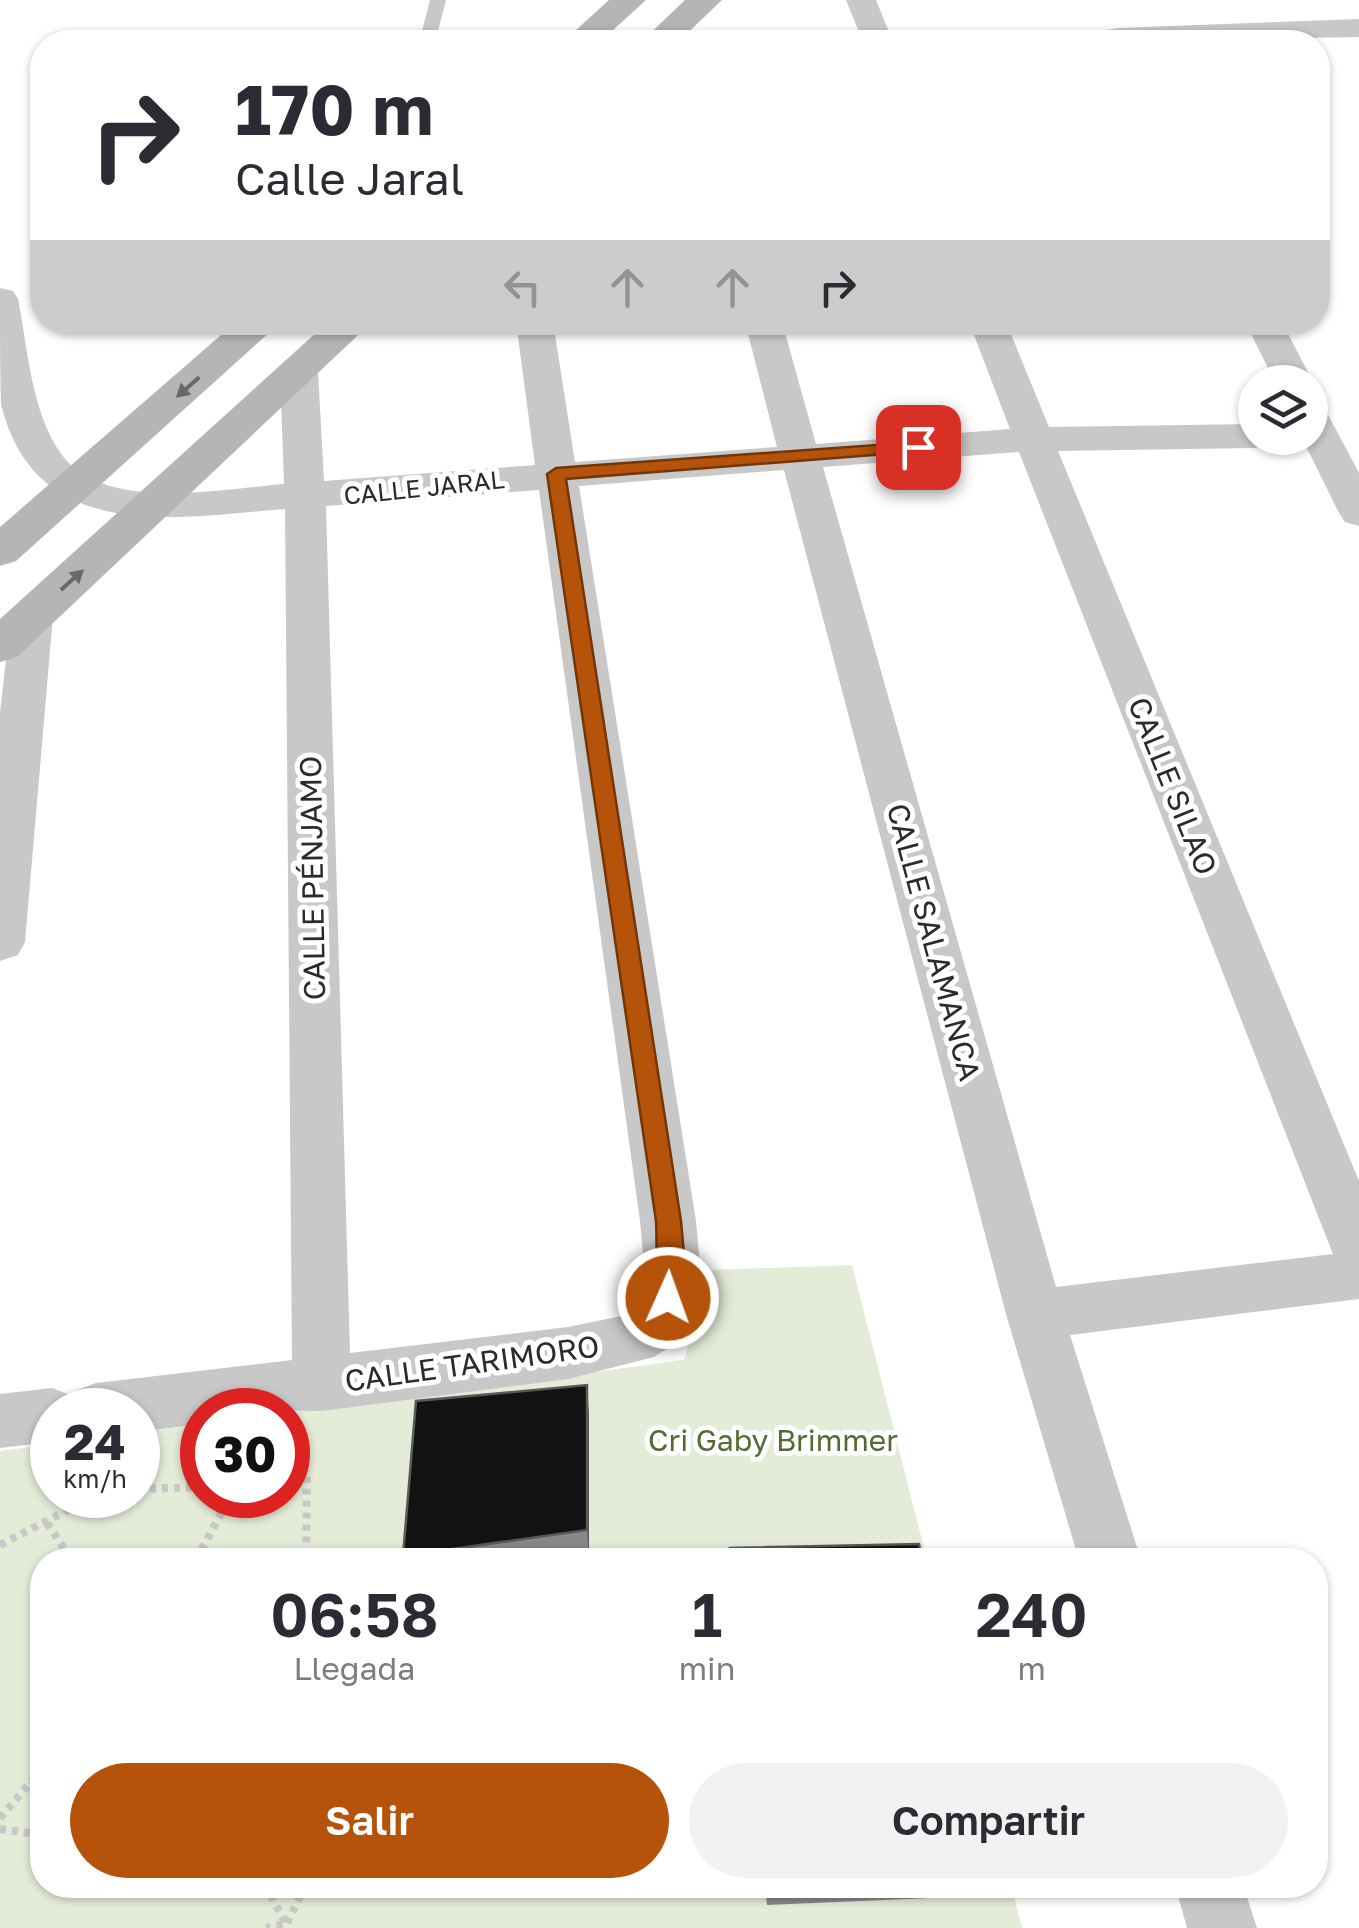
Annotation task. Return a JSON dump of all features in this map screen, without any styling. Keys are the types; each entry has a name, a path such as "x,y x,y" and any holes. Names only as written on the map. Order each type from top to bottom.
{"main road":[{"path":"594,30 629,0"},
{"path":"677,30 705,0"},
{"path":"0,551 246,335"},
{"path":"16,631 338,335"}],"street":[{"path":"861,0 873,30"},
{"path":"1318,30 1358,28 1340,0"},
{"path":"0,300 23,412 39,454 74,487"},
{"path":"536,335 556,474"},
{"name":"CALLE SALAMANCA","path":"767,335 1034,1314 1106,1548"},
{"name":"CALLE SILAO","path":"993,335 1359,1248"},
{"path":"1270,335 1285,365"},
{"name":"CALLE PÉNJAMO","path":"299,372 305,498 322,1384"},
{"name":"CALLE JARAL","path":"74,487 154,507 1034,439 1238,436"},
{"path":"1328,438 1359,512"},
{"name":"CALLE TARIMORO","path":"160,1403 568,1353 634,1339 664,1320 673,1276 668,1221 556,474"},
{"path":"0,942 16,631"},
{"path":"1034,1314 1359,1275"},
{"path":"0,1421 30,1418"},
{"path":"1213,1898 1222,1928"}],"lane":[{"path":"430,30 438,0"}],"path":[{"path":"0,1545 56,1518"},
{"path":"202,1548 219,1518"},
{"path":"306,1518 306,1548"},
{"path":"47,1523 64,1548"},
{"path":"0,1818 30,1783"},
{"path":"0,1829 30,1833"},
{"path":"272,1898 286,1924"},
{"path":"286,1924 299,1898"},
{"path":"266,1928 286,1924"}],"green space":[{"name":"Cri Gaby Brimmer","path":"852,1265 924,1548 30,1548 30,1898 1014,1898 1022,1928 0,1928 0,1451 30,1447 30,1518 160,1518 160,1430 180,1427 180,1518 310,1518 310,1410 684,1360 708,1270"}],"building":[{"path":"587,1385 587,1530 460,1548 404,1548 416,1401"},
{"path":"919,1544 920,1548 730,1548"}],"route":[{"path":"668,1298 673,1276 668,1221 556,474 918,447"}]}
